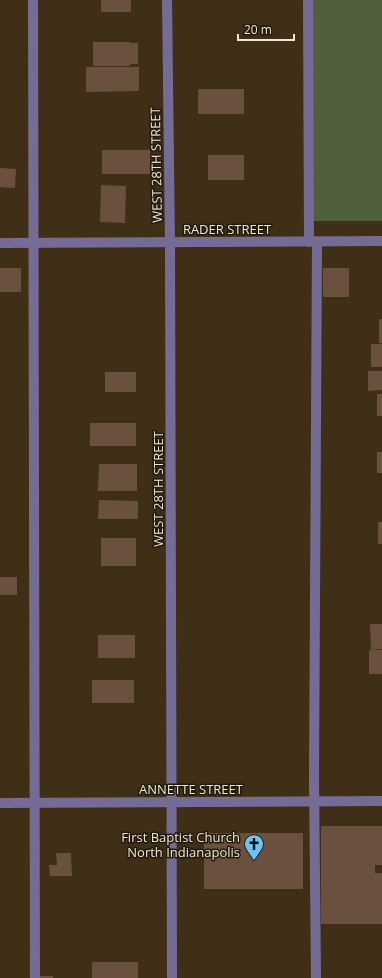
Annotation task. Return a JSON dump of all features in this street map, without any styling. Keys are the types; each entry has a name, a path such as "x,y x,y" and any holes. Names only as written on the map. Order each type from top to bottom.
{"street":[{"path":"33,0 35,978"},
{"name":"WEST 28TH STREET","path":"167,0 170,242 172,978"},
{"path":"308,0 313,242 314,801 316,978"},
{"name":"RADER STREET","path":"0,243 382,241"},
{"name":"ANNETTE STREET","path":"0,803 382,801"}],"green space":[{"path":"312,0 382,0 382,221 312,221"}],"building":[{"path":"101,0 131,0 131,12 101,12"},
{"path":"93,42 138,43 138,64 130,64 130,66 93,66"},
{"path":"86,67 139,67 139,91 86,92"},
{"path":"198,89 244,89 244,114 198,114"},
{"path":"102,150 150,150 150,174 102,174"},
{"path":"208,155 244,155 244,180 208,180"},
{"path":"0,168 16,169 15,188 0,187"},
{"path":"101,185 126,186 125,223 100,222"},
{"path":"0,268 21,268 21,292 0,292"},
{"path":"323,268 349,268 349,297 323,297"},
{"path":"379,319 382,319 382,343 379,343"},
{"path":"371,344 382,344 382,367 371,367"},
{"path":"368,371 382,371 382,390 368,391"},
{"path":"105,372 136,372 136,392 105,392"},
{"path":"377,394 382,394 382,416 377,416"},
{"path":"90,423 136,423 136,446 90,446"},
{"path":"377,452 382,452 382,473 377,473"},
{"path":"99,464 137,464 137,491 98,491"},
{"path":"99,500 138,501 138,519 98,519"},
{"path":"378,522 382,522 382,544 378,544"},
{"path":"101,538 136,538 136,566 101,566"},
{"path":"0,577 17,577 17,595 0,595"},
{"path":"370,624 382,624 382,649 371,650"},
{"path":"98,635 135,635 135,658 98,658"},
{"path":"369,650 382,650 382,674 369,674"},
{"path":"92,680 134,680 134,703 92,703"},
{"path":"321,826 382,826 382,865 375,865 375,873 382,873 382,924 321,924"},
{"name":"First Baptist Church North Indianapolis","path":"204,833 303,833 303,889 204,889"},
{"path":"56,853 71,853 72,876 50,876 49,865 57,865"},
{"path":"92,962 138,962 138,978 92,978"},
{"path":"38,976 53,976 53,978 38,978"}],"place":[{"name":"First Baptist Church North Indianapolis","path":"254,861"}]}
